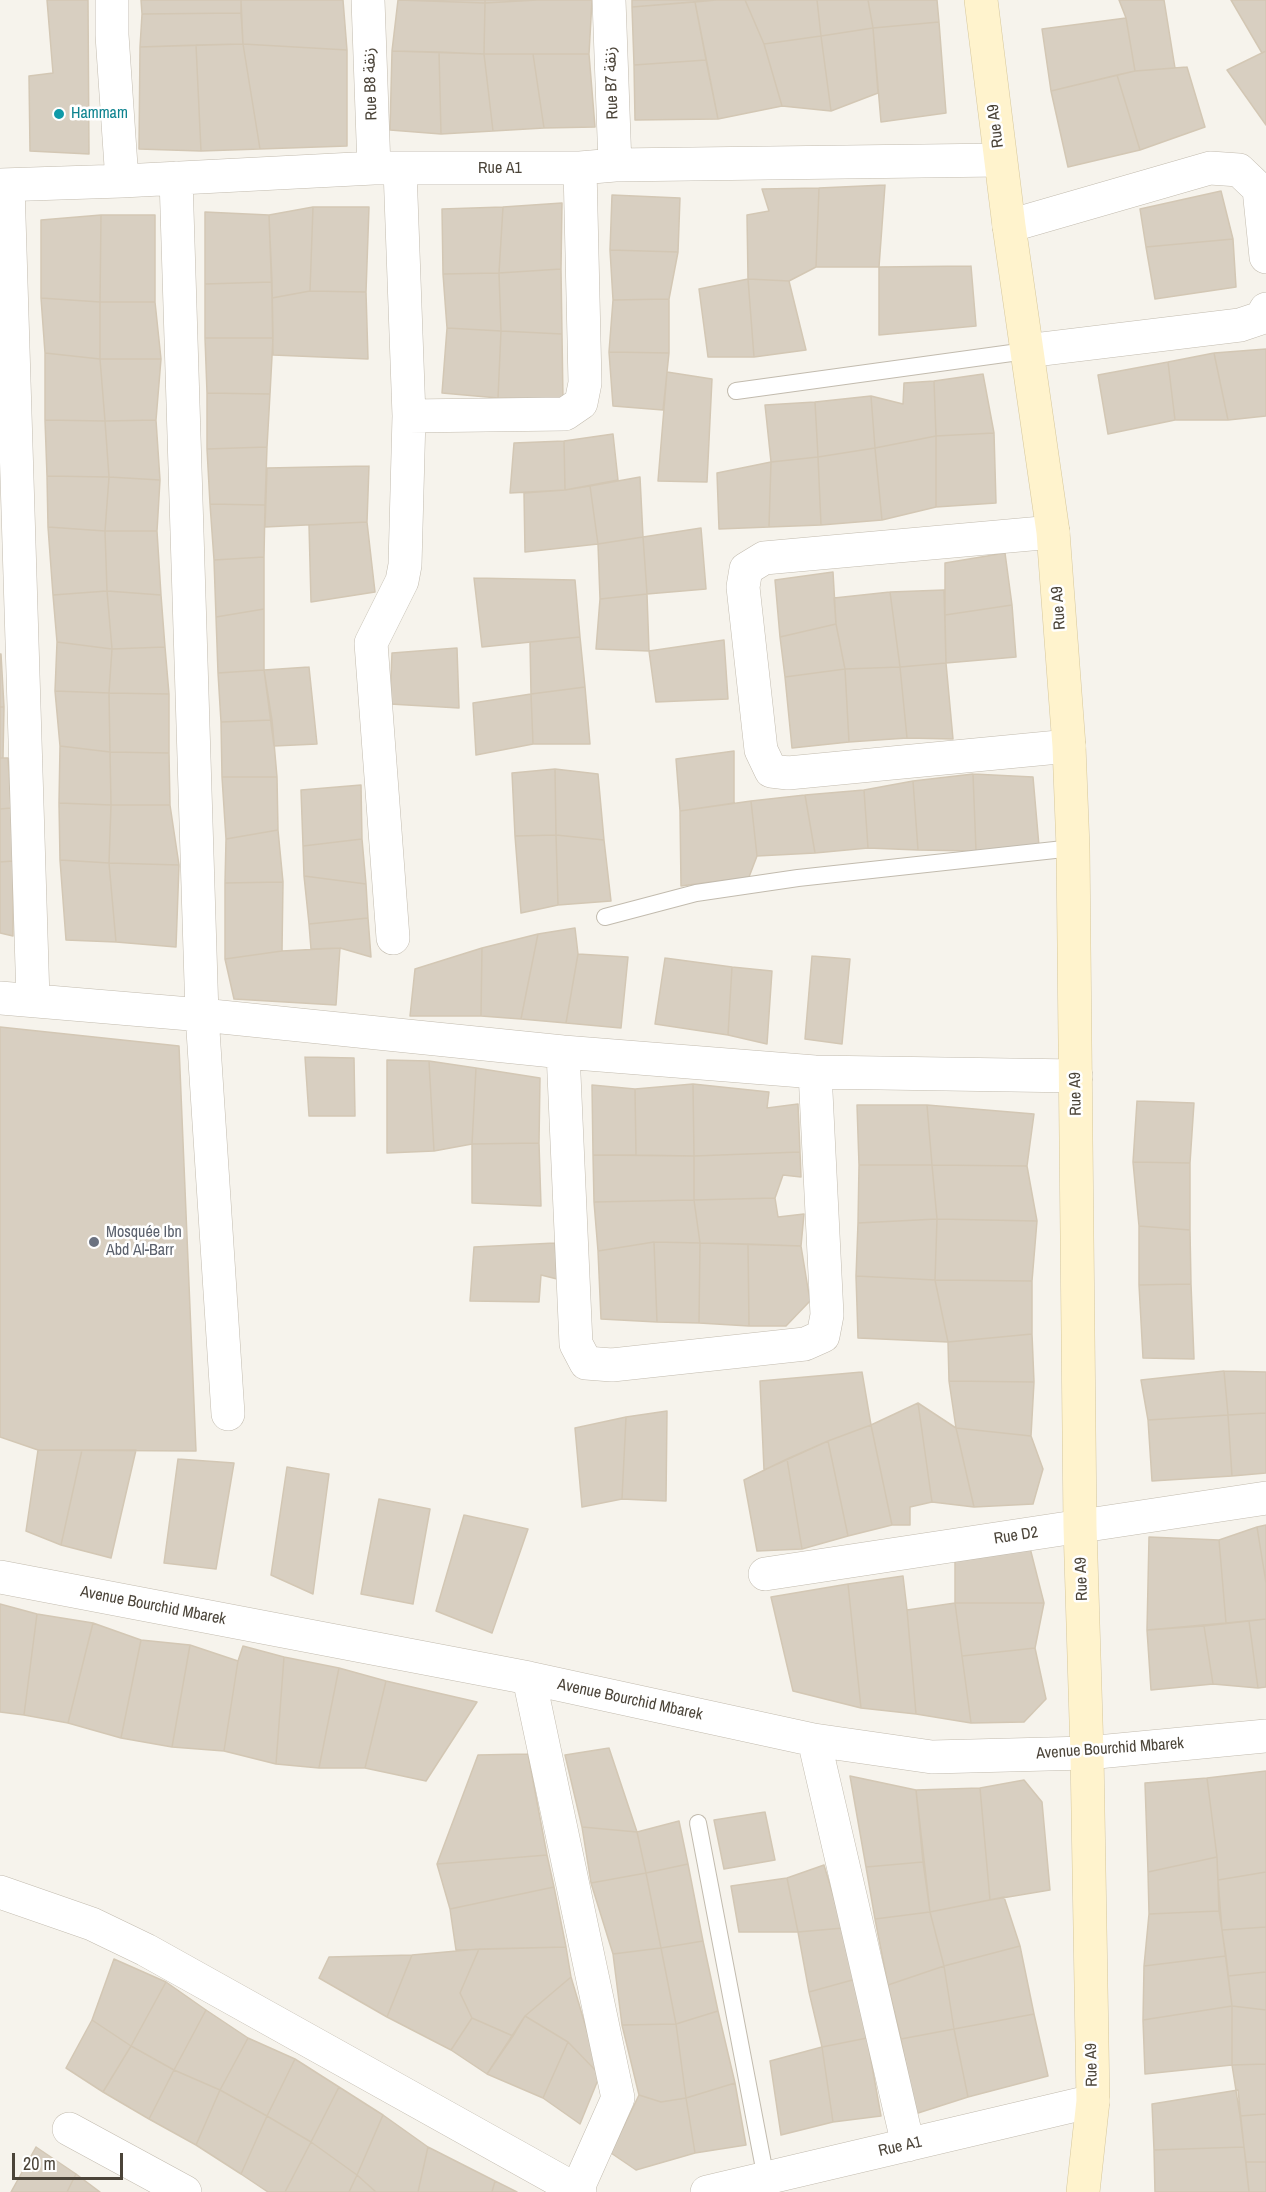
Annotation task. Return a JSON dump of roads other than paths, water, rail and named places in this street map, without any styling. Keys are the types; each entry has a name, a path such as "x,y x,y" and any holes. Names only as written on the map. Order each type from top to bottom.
{"street":[{"path":"112,0 112,35 122,181"},
{"name":"Rue B8 زنقة","path":"368,0 387,169 409,416 405,565 402,581 371,643 393,938"},
{"name":"Rue B7 زنقة","path":"609,0 615,165"},
{"name":"Rue A9","path":"981,0 1000,160 1053,532 1069,746 1073,848 1080,1526 1087,1753 1093,2102 1083,2192"},
{"name":"Rue A1","path":"4,185 387,169 580,168 615,165 1000,160"},
{"path":"409,416 566,414 581,404 585,383 580,168"},
{"path":"1009,226 1210,168 1239,170 1259,189 1266,257"},
{"path":"176,178 202,1015 228,1414"},
{"path":"4,185 33,1000"},
{"path":"1026,351 1240,325 1261,318 1266,309"},
{"path":"1053,532 764,558 746,569 743,587 761,750 771,771 788,773 1069,746"},
{"path":"0,998 202,1015 563,1052 815,1072 1076,1076"},
{"path":"563,1052 576,1344 586,1363 612,1365 806,1344 824,1336 827,1315 815,1072"},
{"name":"Rue D2","path":"765,1574 1266,1498"},
{"name":"Avenue Bourchid Mbarek","path":"0,1577 529,1678 814,1740 932,1757 1087,1753 1266,1736"},
{"path":"0,1892 92,1924 146,1950 578,2191 618,2098 529,1678"},
{"path":"814,1740 908,2145"},
{"name":"Rue A1","path":"707,2192 1093,2102"},
{"path":"69,2129 185,2192"}],"lane":[{"path":"736,391 1026,351"},
{"path":"605,917 696,893 798,878 1073,848"},
{"path":"698,1823 766,2179"}],"place":[{"name":"Hammam","path":"59,114"},
{"name":"Mosquée Ibn Abd Al-Barr","path":"94,1242"}]}
